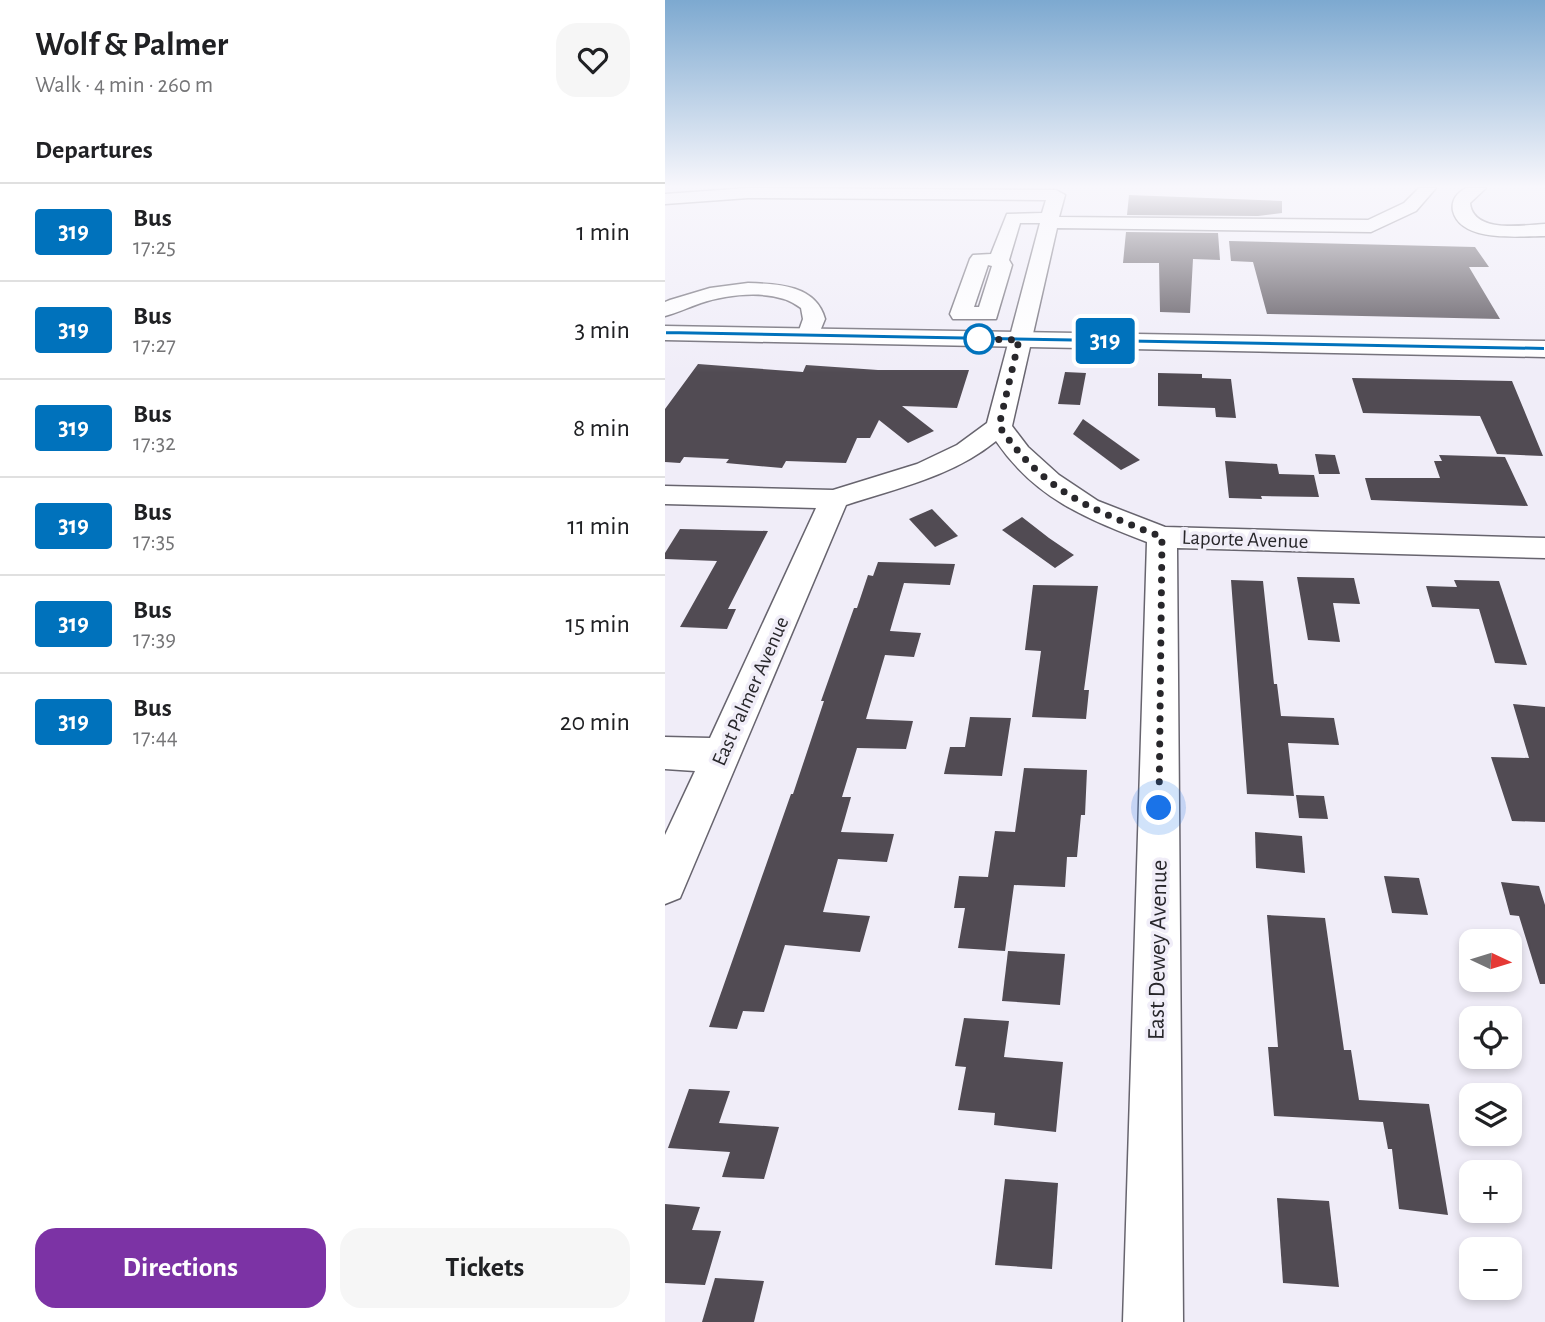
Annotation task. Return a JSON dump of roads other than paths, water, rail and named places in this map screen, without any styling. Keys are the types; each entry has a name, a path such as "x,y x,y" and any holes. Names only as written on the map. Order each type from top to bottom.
{"main road":[{"path":"665,333 1545,349"}],"street":[{"path":"1004,250 1001,262 1039,265"},
{"path":"665,495 834,499 927,470 967,451 999,426 1043,250"},
{"path":"665,310 692,299 729,290 783,292 802,299 814,310 815,323 808,336"},
{"name":"Laporte Avenue","path":"999,426 1018,453 1049,481 1089,508 1162,537 1545,549"},
{"name":"East Palmer Avenue","path":"665,883 834,499"},
{"name":"East Dewey Avenue","path":"1153,1322 1162,537"},
{"path":"665,753 722,755"}]}
